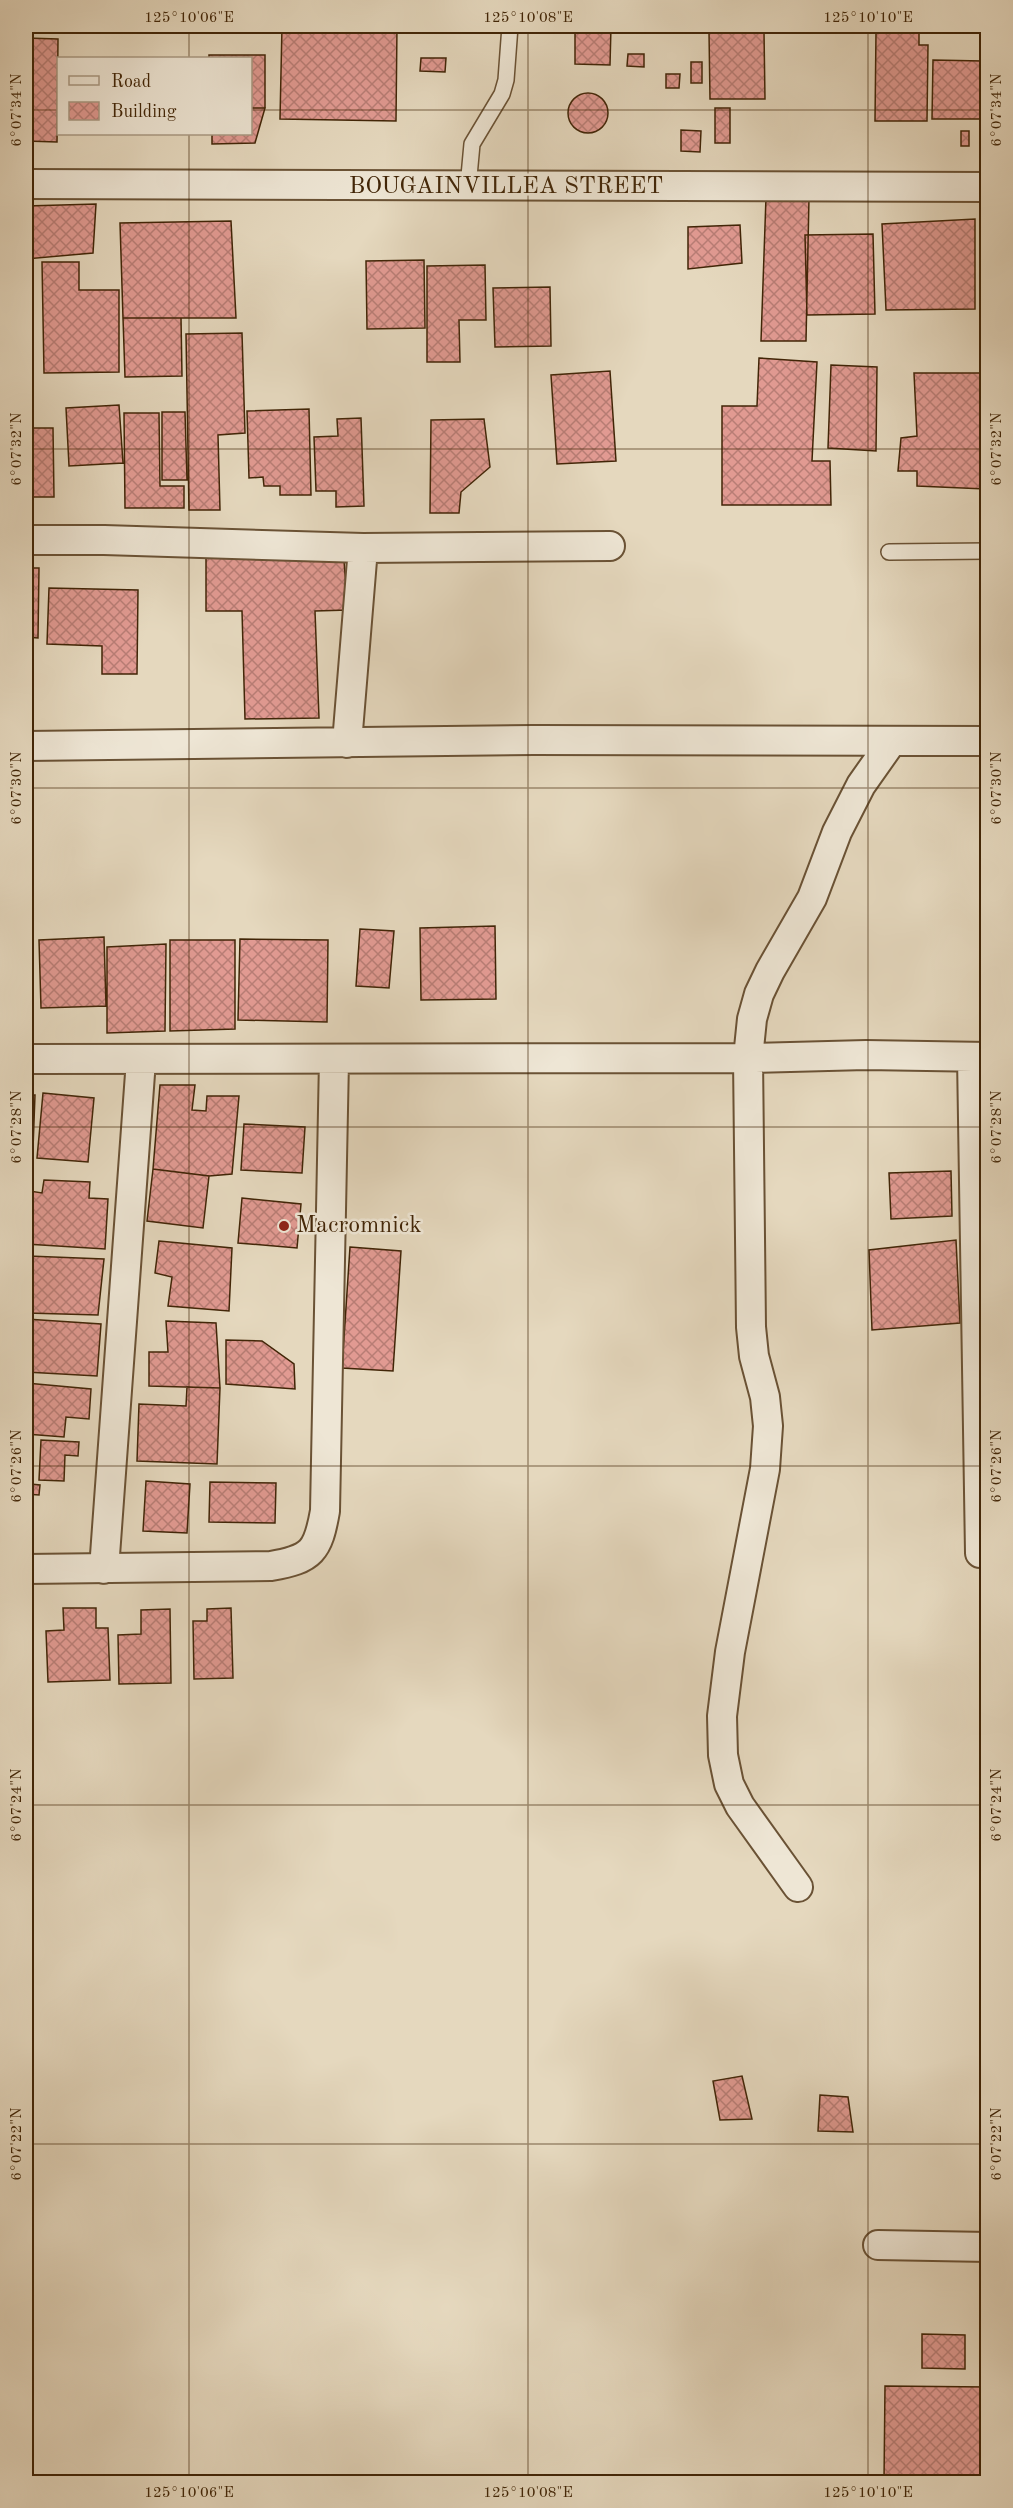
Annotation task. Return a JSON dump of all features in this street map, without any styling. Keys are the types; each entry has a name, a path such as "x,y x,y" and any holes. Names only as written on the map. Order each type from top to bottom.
{"street":[{"name":"BOUGAINVILLEA STREET","path":"26,184 987,187"},
{"path":"26,540 104,540 363,548 609,546"},
{"path":"347,743 363,548"},
{"path":"26,746 534,740 987,741"},
{"path":"798,1887 740,1806 729,1784 723,1755 722,1716 729,1663 765,1469 768,1426 765,1397 754,1356 751,1327 748,1058 759,994 812,898 837,832 861,785 892,741"},
{"path":"26,1059 334,1060 748,1058 866,1055 980,1057 980,1553"},
{"path":"104,1569 141,1060"},
{"path":"26,1569 271,1566 291,1563 306,1556 321,1538 325,1511 334,1060"},
{"path":"878,2245 987,2247"}],"lane":[{"path":"468,187 472,144 502,94 506,80 510,26"},
{"path":"889,552 987,551"}],"building":[{"path":"282,26 397,26 396,121 280,119"},
{"path":"889,26 919,26 919,45 928,45 927,121 875,121 876,32 889,32"},
{"path":"575,27 611,27 610,65 575,64"},
{"path":"709,32 764,32 765,99 710,99"},
{"path":"985,35 988,35 988,81 985,81"},
{"path":"26,38 58,39 57,142 26,141"},
{"path":"628,54 644,54 644,67 627,66"},
{"path":"209,55 265,55 265,108 252,108 252,57 209,57"},
{"path":"421,58 446,58 445,72 420,71"},
{"path":"933,60 982,61 982,119 932,119"},
{"path":"691,62 702,62 702,83 691,83"},
{"path":"666,74 680,74 679,88 666,88"},
{"path":"588,93 596,94 602,99 607,105 607,121 602,127 596,132 588,133 580,132 574,127 569,121 568,113 569,105 574,99 580,94"},
{"path":"252,108 265,108 255,143 212,144 212,135 252,135"},
{"path":"715,108 730,108 730,143 715,143"},
{"path":"681,130 701,131 700,152 681,151"},
{"path":"961,131 969,131 969,146 961,146"},
{"path":"766,197 809,198 806,341 761,341"},
{"path":"96,204 93,253 26,259 26,206"},
{"path":"985,213 988,213 988,297 987,296"},
{"path":"975,219 975,309 886,310 882,224"},
{"path":"231,221 236,318 123,318 120,223"},
{"path":"740,225 742,263 688,269 688,227"},
{"path":"873,234 875,314 807,315 805,235"},
{"path":"424,260 425,328 367,329 366,261"},
{"path":"42,262 79,262 79,290 119,290 119,372 44,373"},
{"path":"485,265 486,320 459,320 460,362 427,362 427,266"},
{"path":"550,287 551,346 495,347 493,288"},
{"path":"123,318 181,318 182,376 125,377"},
{"path":"242,333 245,433 218,435 220,510 189,510 186,334"},
{"path":"759,358 817,362 812,461 830,461 831,505 722,505 722,406 757,406"},
{"path":"831,365 877,367 876,451 828,448"},
{"path":"610,371 616,461 557,464 551,375"},
{"path":"914,373 985,373 985,489 917,486 917,471 898,471 901,438 917,436"},
{"path":"119,405 123,463 69,466 66,408"},
{"path":"309,409 311,495 280,495 280,486 264,486 263,477 249,478 247,411"},
{"path":"162,412 185,412 187,480 162,480"},
{"path":"124,413 159,413 160,486 184,486 184,508 125,508"},
{"path":"361,418 364,506 336,507 336,491 316,491 314,437 338,436 337,419"},
{"path":"484,419 490,467 461,492 459,513 430,513 431,420"},
{"path":"26,428 53,428 54,497 26,497"},
{"path":"206,557 344,561 348,610 315,611 319,718 245,719 242,611 206,611"},
{"path":"26,568 39,568 38,638 26,637"},
{"path":"49,588 138,590 137,674 102,674 102,646 47,644"},
{"path":"495,926 496,999 421,1000 420,928"},
{"path":"360,929 394,931 389,988 356,986"},
{"path":"104,937 106,1006 41,1008 39,940"},
{"path":"240,939 328,940 327,1022 238,1020"},
{"path":"170,940 235,940 235,1029 170,1031"},
{"path":"166,944 165,1031 107,1033 107,947"},
{"path":"160,1085 195,1085 192,1110 206,1111 207,1096 239,1096 232,1174 209,1176 153,1169"},
{"path":"43,1093 94,1098 88,1162 37,1158"},
{"path":"26,1095 35,1095 32,1175 26,1175"},
{"path":"244,1124 305,1127 302,1173 241,1170"},
{"path":"153,1169 209,1176 203,1228 147,1221"},
{"path":"951,1171 952,1216 891,1219 889,1173"},
{"path":"44,1180 90,1182 89,1198 108,1199 105,1249 26,1244 30,1191 42,1193"},
{"path":"26,1191 30,1191 26,1222"},
{"path":"242,1198 301,1204 297,1248 238,1243"},
{"path":"956,1240 960,1323 872,1330 869,1250"},
{"path":"159,1241 232,1248 229,1311 168,1306 172,1277 155,1273"},
{"path":"350,1247 401,1251 393,1371 342,1368"},
{"path":"26,1256 28,1256 27,1313 26,1313"},
{"path":"28,1256 104,1259 98,1315 27,1313"},
{"path":"26,1319 101,1324 97,1376 26,1372"},
{"path":"166,1321 216,1323 220,1388 149,1386 149,1352 168,1352"},
{"path":"226,1340 262,1341 294,1364 295,1389 226,1384"},
{"path":"26,1383 91,1389 89,1419 66,1417 64,1437 26,1434"},
{"path":"187,1387 220,1388 217,1464 137,1461 139,1404 186,1406"},
{"path":"41,1440 79,1442 78,1456 65,1455 64,1481 39,1480"},
{"path":"26,1451 32,1451 30,1484 40,1485 39,1495 26,1494"},
{"path":"146,1481 190,1484 187,1533 143,1531"},
{"path":"210,1482 276,1483 275,1523 209,1522"},
{"path":"63,1608 96,1608 96,1628 108,1628 110,1680 48,1682 46,1631 64,1630"},
{"path":"231,1608 233,1678 194,1679 193,1621 207,1621 207,1609"},
{"path":"170,1609 171,1683 119,1684 118,1635 141,1634 141,1610"},
{"path":"742,2076 752,2119 720,2120 713,2081"},
{"path":"820,2095 848,2097 853,2132 818,2131"},
{"path":"922,2334 965,2335 965,2369 922,2368"},
{"path":"885,2386 988,2387 988,2482 884,2482"}],"place":[{"name":"Macromnick","path":"284,1226"}]}
